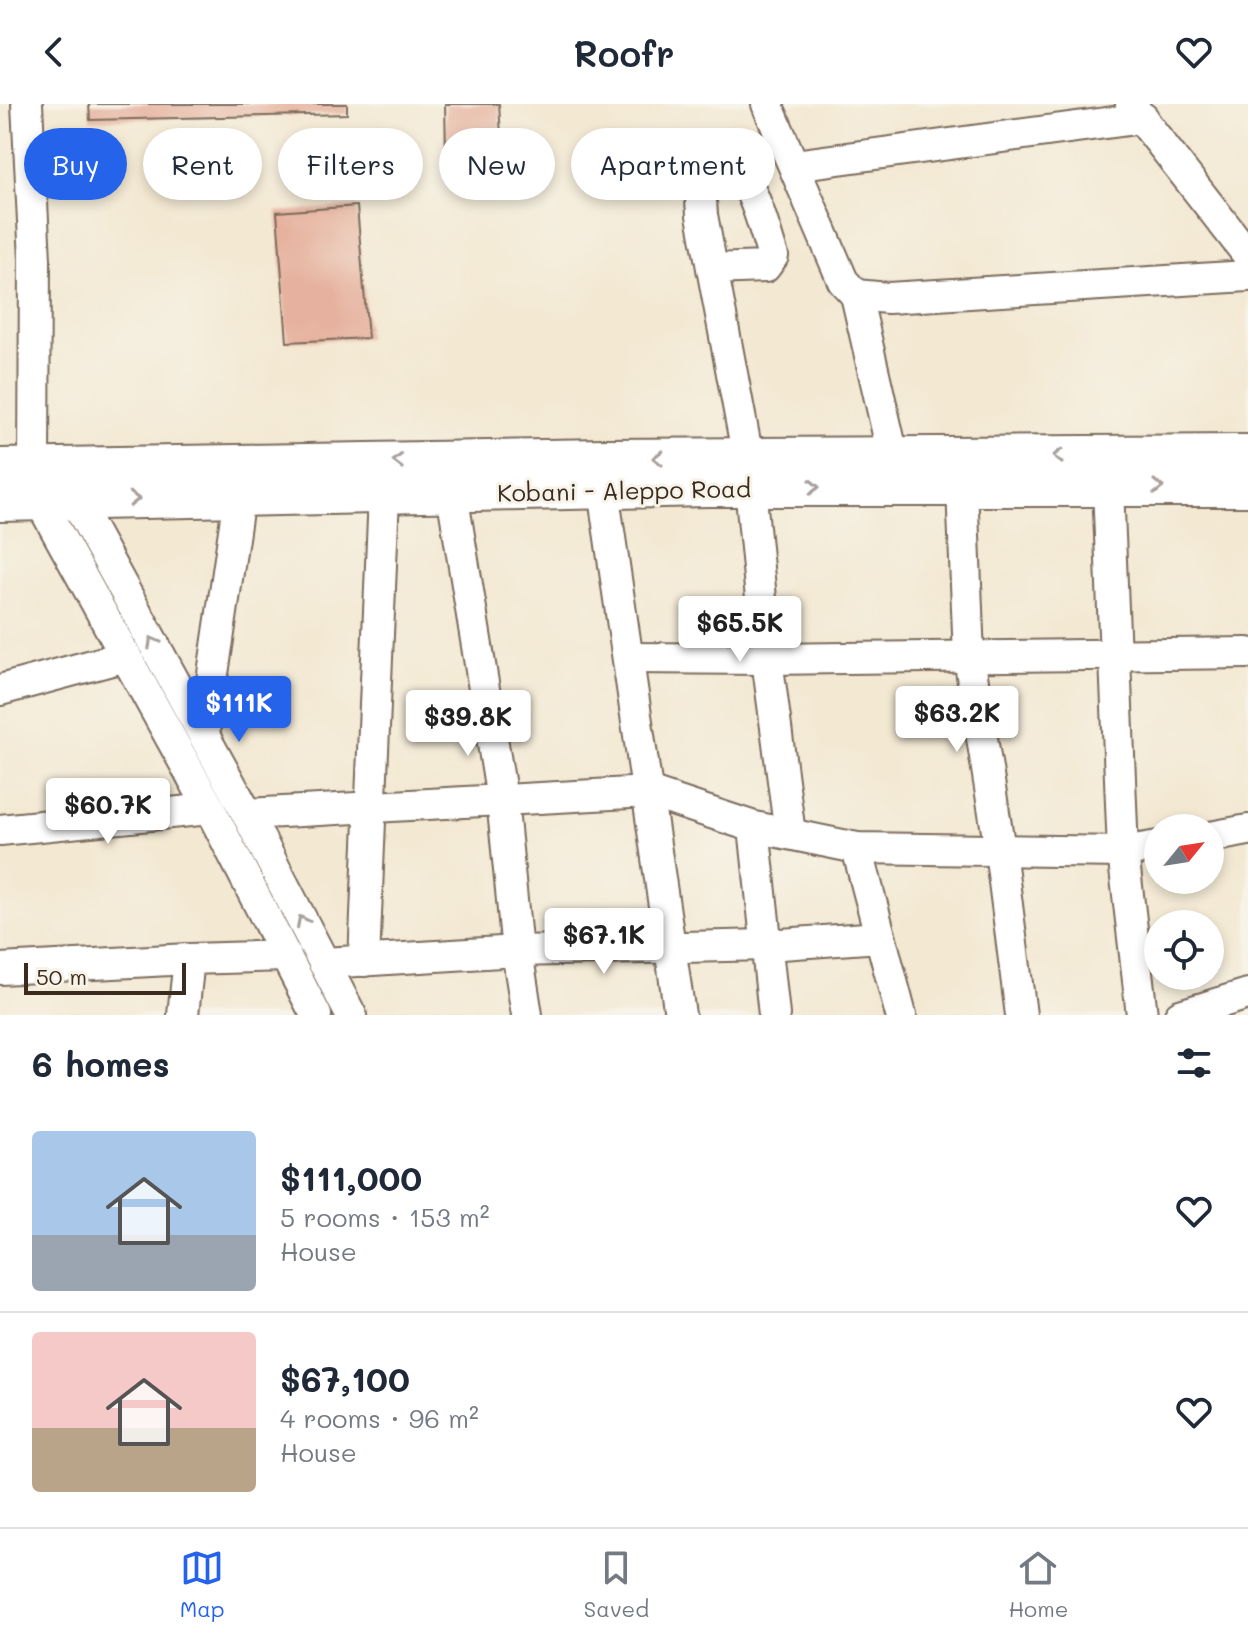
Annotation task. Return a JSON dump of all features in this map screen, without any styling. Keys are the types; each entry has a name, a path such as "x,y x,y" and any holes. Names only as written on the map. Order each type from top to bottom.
{"main road":[{"name":"Kobani - Aleppo Road","path":"749,472 893,456 1248,454"},
{"name":"Kobani - Aleppo Road","path":"37,484 239,497 384,495 603,490 707,472"},
{"name":"Kobani - Aleppo Road","path":"0,502 37,484 707,472 749,472 962,487 1248,487"}],"street":[{"path":"27,104 35,260 37,484 316,1015"},
{"path":"767,104 843,281 856,295 893,456"},
{"path":"794,165 1136,111 1248,255"},
{"path":"712,269 749,472 767,659 790,834"},
{"path":"856,295 888,298 1248,276"},
{"path":"37,484 204,735 351,1015"},
{"path":"962,487 969,657 1000,850 1021,1015"},
{"path":"1108,487 1123,852 1142,1015"},
{"path":"603,490 680,1015"},
{"path":"452,493 502,799 517,951 527,1015"},
{"path":"364,961 384,495"},
{"path":"204,735 239,497"},
{"path":"629,658 1248,653"},
{"path":"0,690 126,656"},
{"path":"247,814 648,792 754,827 857,848 1123,852 1144,848"},
{"path":"0,830 210,809"},
{"path":"754,827 774,1015"},
{"path":"1224,834 1248,830"},
{"path":"857,848 901,1015"},
{"path":"324,963 517,951 767,945 880,937"},
{"path":"0,969 286,956"},
{"path":"183,1015 189,959"},
{"path":"1180,1015 1248,994"}],"building":[{"path":"89,104 347,104 347,114 90,120"},
{"path":"445,104 499,104 500,128 445,128"},
{"path":"357,206 368,338 287,342 277,212"}]}
